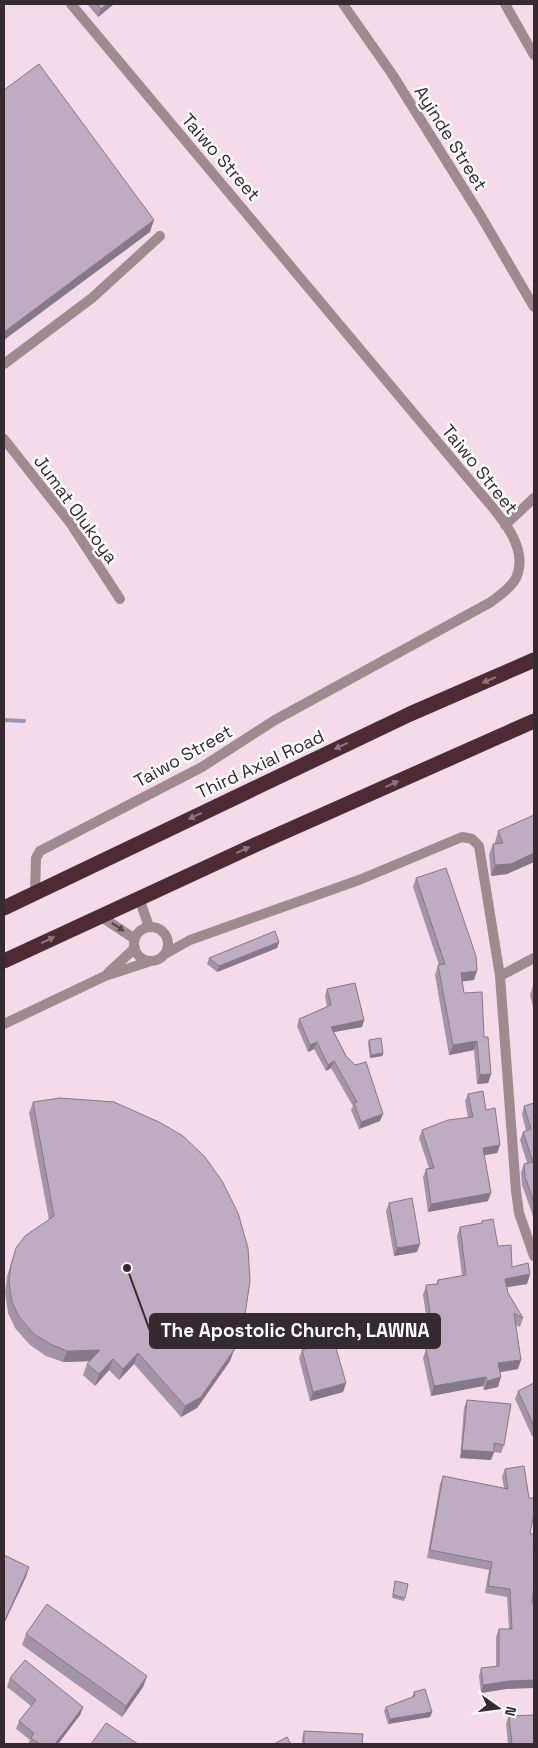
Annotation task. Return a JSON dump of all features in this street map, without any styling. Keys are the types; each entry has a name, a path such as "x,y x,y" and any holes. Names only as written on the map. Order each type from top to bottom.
{"highway":[{"name":"Third Axial Road","path":"4,908 401,718 534,660"},
{"path":"4,961 256,844 534,722"}],"street":[{"name":"Taiwo Street","path":"35,893 36,858 40,851 202,767 275,720 491,602 516,578 519,563 518,546 506,526 248,213 199,159 71,4"},
{"name":"Ayinde Street","path":"343,4 392,74 534,306"},
{"path":"505,4 534,55"},
{"path":"4,364 92,298 160,236"},
{"name":"Jumat Olukoya","path":"4,440 71,524 120,599"},
{"path":"506,526 534,498"},
{"path":"4,1024 106,976 156,960 190,940 359,880 462,837 472,839 479,846 500,976 519,1213 534,1256"},
{"path":"139,898 149,927"},
{"path":"100,916 135,943 142,959 151,961"},
{"path":"106,976 135,943 138,933 149,927 162,930 167,936 168,948 166,954"},
{"path":"167,936 190,940"},
{"path":"500,976 534,958"}],"building":[{"path":"97,4 107,4 101,9"},
{"path":"39,64 154,220 4,332 4,90"},
{"path":"534,815 534,853 511,864 495,865 493,844 503,843 498,831"},
{"path":"446,868 476,956 477,971 461,973 464,993 482,992 484,1037 488,1037 491,1074 480,1075 477,1041 453,1045 438,965 445,964 416,878"},
{"path":"275,931 279,942 219,966 209,958"},
{"path":"355,983 364,1020 331,1027 346,1056 355,1065 366,1062 383,1114 361,1122 354,1103 357,1102 334,1061 328,1065 317,1042 310,1045 299,1019 331,1005 327,989"},
{"path":"381,1038 383,1053 371,1055 369,1040"},
{"path":"483,1091 486,1110 495,1108 500,1145 483,1148 491,1193 431,1204 426,1169 434,1168 422,1130 448,1120 473,1117 468,1094"},
{"path":"60,1098 114,1102 159,1122 183,1136 205,1157 222,1181 238,1213 248,1248 250,1281 245,1315 234,1350 201,1397 185,1406 138,1353 123,1369 113,1359 99,1374 87,1364 100,1350 67,1351 50,1344 34,1334 19,1317 12,1302 9,1282 16,1248 25,1236 54,1216 33,1102"},
{"path":"534,1103 534,1202 525,1177 524,1164 533,1162 523,1132 531,1129 524,1106"},
{"path":"412,1198 420,1244 397,1248 389,1203"},
{"path":"493,1219 498,1246 511,1245 512,1267 528,1263 530,1274 505,1279 508,1293 523,1318 514,1313 521,1360 498,1363 501,1377 487,1381 486,1377 434,1386 426,1349 435,1347 426,1285 438,1284 438,1280 466,1275 460,1227"},
{"path":"327,1343 336,1348 346,1383 313,1392 302,1350"},
{"path":"534,1383 534,1426 518,1391"},
{"path":"467,1400 511,1404 504,1445 494,1443 494,1452 462,1450"},
{"path":"524,1466 529,1498 534,1498 534,1513 530,1534 534,1534 532,1604 534,1604 534,1680 483,1685 481,1668 499,1666 499,1629 512,1629 510,1589 488,1586 492,1562 430,1550 443,1476 508,1489 505,1469"},
{"path":"4,1555 29,1567 5,1620 4,1620"},
{"path":"395,1581 408,1584 405,1598 393,1595"},
{"path":"47,1604 147,1676 126,1706 26,1634"},
{"path":"25,1660 83,1707 55,1744 40,1744 31,1738 34,1733 19,1721 36,1700 10,1678"},
{"path":"425,1689 432,1712 390,1719 386,1707 415,1696 414,1692"},
{"path":"534,1715 534,1744 512,1744 509,1716"},
{"path":"106,1723 138,1744 91,1744"},
{"path":"304,1731 363,1734 362,1744 304,1744"},
{"path":"287,1737 291,1744 274,1744"}],"waterway":[{"path":"4,720 24,721"}],"place":[{"name":"The Apostolic Church, LAWNA","path":"127,1268"}]}
